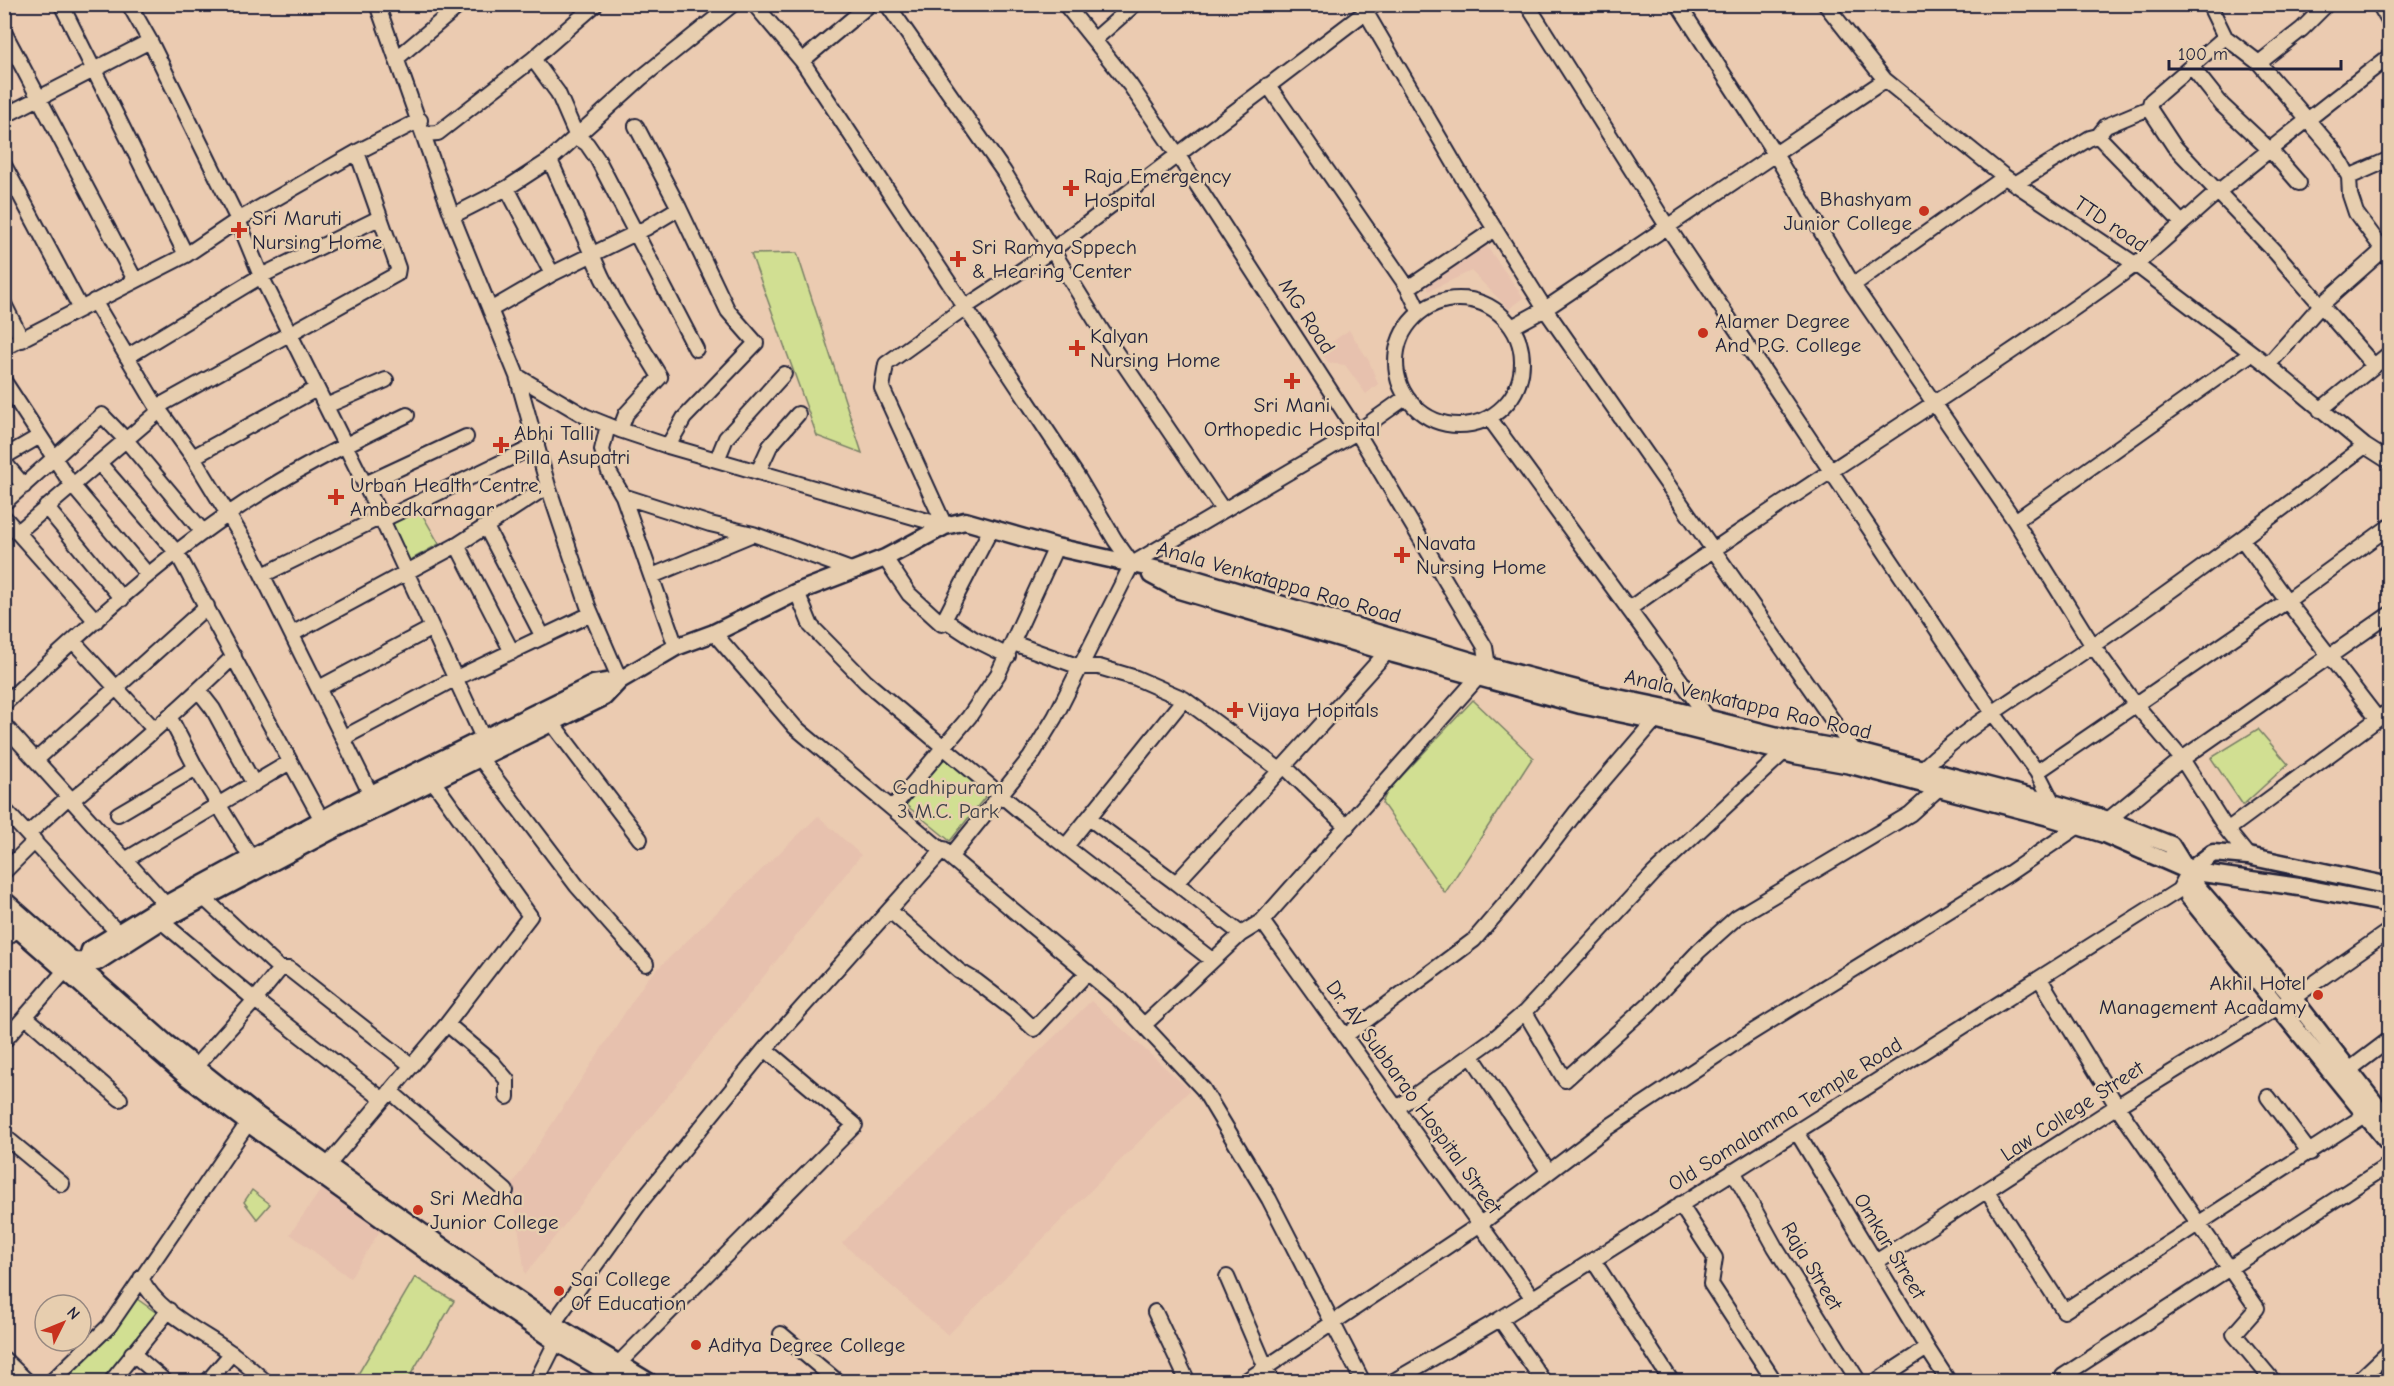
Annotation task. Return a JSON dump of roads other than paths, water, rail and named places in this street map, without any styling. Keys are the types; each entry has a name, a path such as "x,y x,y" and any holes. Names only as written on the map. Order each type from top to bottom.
{"main road":[{"path":"75,964 90,950 118,933 204,898 330,831 604,697 620,680 676,647 714,633 797,592 885,558 945,526 965,521 1056,547 1132,564"},
{"name":"Anala Venkatappa Rao Road","path":"1132,564 1179,590 1387,652 1584,691 1784,752 1852,758 1922,769 2053,803 2108,820 2171,845 2189,871"},
{"name":"Anala Venkatappa Rao Road","path":"1132,564 1193,578 1483,672"},
{"path":"75,964 97,962 164,913 251,858 322,820 594,684 620,680"},
{"name":"Anala Venkatappa Rao Road","path":"1660,714 1708,718 1798,741 1939,789 2104,834 2189,871 2299,887 2390,904"},
{"path":"2390,886 2248,856 2212,853 2189,871 2197,887 2372,1111 2390,1122"},
{"path":"4,900 52,945 195,1067 323,1171 556,1342 624,1382"},
{"path":"8,929 75,964 187,1077 248,1123 553,1324 649,1382"},
{"path":"2286,1002 2349,1070 2390,1145"}],"street":[{"path":"61,4 186,255"},
{"path":"129,4 150,41 238,220 261,276 365,484 483,738"},
{"path":"377,4 452,216 517,376 548,486 591,614 620,680"},
{"path":"396,59 461,4"},
{"path":"4,348 186,255 238,220 357,152 421,127 438,133 533,59 596,4"},
{"path":"452,216 507,188 550,160 641,78 734,4"},
{"path":"754,4 802,61 1077,476 1132,564"},
{"path":"802,61 870,4"},
{"path":"887,4 1004,172 1107,339 1223,510"},
{"name":"MG Road","path":"1065,4 1130,85 1357,432 1485,647 1483,672"},
{"path":"1094,40 1135,4"},
{"path":"1527,4 1667,226 1993,713 2037,772 2053,803"},
{"path":"1678,4 1775,154 1853,285 2015,521 2093,646 2135,704 2182,759 2227,830 2248,856"},
{"name":"TTD road","path":"1826,4 1885,80 2010,181 2135,264 2268,365 2365,446 2390,462"},
{"path":"2210,4 2225,37 2259,63 2336,153 2349,177 2350,195 2356,213 2386,255 2321,304 2268,365"},
{"path":"2259,63 2302,29 2327,4"},
{"path":"2379,4 2390,23"},
{"path":"945,526 882,388 886,364 964,308 1051,251 1368,7 1495,229 1545,309 1852,758"},
{"path":"4,32 135,280"},
{"path":"2225,37 2151,101 2149,108 2174,146 2276,254 2374,366"},
{"path":"4,116 150,41"},
{"path":"1629,609 1711,549 1935,403 2135,264 2217,193 2390,56"},
{"path":"533,59 558,93 577,137 587,144 598,160 696,349"},
{"path":"2191,66 2222,105 2270,150 2299,183"},
{"path":"1512,327 1545,309 1885,80"},
{"path":"1268,86 1408,288 1419,311"},
{"path":"1853,285 2010,181 2090,138 2098,136 2106,126 2149,108"},
{"path":"636,126 679,208 728,311 756,343 684,418 668,446"},
{"path":"2098,136 2182,223"},
{"path":"157,407 397,274 398,268 357,152"},
{"path":"2349,177 2390,159"},
{"path":"550,160 618,308 660,377 614,427 602,450 609,472 623,496 676,647"},
{"path":"6,174 81,309"},
{"path":"507,188 552,274"},
{"path":"490,310 552,274 679,208"},
{"path":"127,357 261,276 379,218"},
{"path":"1408,288 1495,229"},
{"path":"1459,298 1479,302 1498,311 1512,327 1523,360 1515,394 1490,419 1459,427 1429,419 1405,398 1395,368 1400,336 1419,311 1438,301 1459,298"},
{"path":"94,302 157,407 193,457 263,575 371,795"},
{"path":"4,304 22,340"},
{"path":"2015,521 2252,353"},
{"path":"2320,410 2390,353"},
{"path":"717,460 726,438 784,374"},
{"path":"517,376 585,416 668,446 945,526"},
{"path":"326,406 386,380"},
{"path":"4,381 52,458 72,485 148,575"},
{"path":"193,457 316,389"},
{"path":"536,1382 556,1342 553,1324 642,1200 765,1049 890,911 1002,795 1030,758 1055,717 1132,564 1357,432 1405,398"},
{"path":"18,532 156,414 157,407"},
{"path":"758,471 770,446 798,414"},
{"path":"4,503 102,415 126,440 203,532"},
{"path":"4,704 148,575 228,514 345,444 406,415"},
{"path":"1490,419 1708,718"},
{"path":"24,486 4,460 40,436"},
{"path":"365,484 466,437"},
{"path":"263,575 537,445"},
{"path":"1922,769 1993,713 2093,646 2242,539 2365,446"},
{"path":"99,463 177,553 322,820"},
{"path":"292,634 457,545 548,486"},
{"path":"623,496 710,524 753,534 854,571"},
{"path":"46,507 122,599"},
{"path":"4,517 96,621"},
{"path":"2037,772 2287,601 2390,526"},
{"path":"486,527 543,637"},
{"path":"885,558 909,594 942,624 991,529"},
{"path":"652,576 753,534"},
{"path":"2242,539 2377,718"},
{"path":"457,545 512,652"},
{"path":"893,807 969,717 1010,649 1056,547"},
{"path":"797,592 811,626 866,682 1002,795 1212,960"},
{"path":"36,759 207,606"},
{"path":"343,738 456,678 591,614"},
{"path":"2108,820 2182,759 2390,614"},
{"path":"945,620 974,639 1080,667 1099,667 1136,678 1184,699 1282,768 1347,827"},
{"path":"320,688 432,628"},
{"path":"714,633 795,727 1119,999 1203,1089 1269,1199 1363,1382"},
{"path":"73,641 154,729"},
{"path":"1176,883 1387,652"},
{"path":"4,872 64,800 72,800 199,691 234,656"},
{"path":"1144,1025 1241,934 1262,921 1483,672"},
{"path":"199,691 213,709 254,784"},
{"path":"1066,846 1184,699"},
{"path":"2227,830 2390,710"},
{"path":"1345,1036 1474,940 1510,898 1577,811 1660,714"},
{"path":"169,716 196,768 251,858"},
{"path":"552,723 640,839"},
{"path":"4,725 125,860 164,913 255,1000 386,1095 506,1191"},
{"path":"1397,1108 1526,1012 1654,873 1784,752"},
{"path":"480,758 578,886 646,964"},
{"path":"125,860 291,762"},
{"path":"118,814 196,768"},
{"path":"323,1171 447,1024 530,916 433,781"},
{"path":"1526,1012 1565,1080 1649,1004 1700,951 1737,917 1910,814 1939,789"},
{"path":"4,808 118,933"},
{"path":"1089,819 1241,934"},
{"path":"1244,1382 1479,1225 1607,1128 1749,1034 2008,874 2077,827"},
{"name":"Old Somalamma Temple Road","path":"1392,1382 1500,1319 2179,890 2189,871"},
{"path":"204,898 280,969 289,969 411,1065"},
{"path":"890,911 959,971 1004,1002 1034,1029 1088,972"},
{"name":"Dr. AV Subbarao Hospital Street","path":"1262,921 1532,1297"},
{"name":"Law College Street","path":"1876,1262 2117,1107 2286,1002 2390,930"},
{"path":"4,1041 75,964"},
{"path":"195,1067 280,969"},
{"path":"2040,979 2117,1107 2257,1308 2234,1334 2274,1382"},
{"path":"26,1017 120,1099"},
{"path":"447,1024 492,1062 507,1080 507,1097"},
{"path":"2349,1070 2390,1039"},
{"path":"619,1363 855,1125 765,1049"},
{"path":"1471,1055 1549,1172"},
{"path":"2268,1097 2310,1153"},
{"path":"1987,1191 2064,1311 2372,1111"},
{"path":"51,1382 109,1326 248,1123"},
{"name":"Omkar Street","path":"1797,1131 1926,1348 1950,1382"},
{"path":"4,1136 62,1185"},
{"path":"2067,1382 2063,1376 2390,1164"},
{"name":"Raja Street","path":"1733,1171 1775,1247 1860,1382"},
{"path":"1680,1204 1715,1258 1711,1284 1775,1382"},
{"path":"1593,1260 1672,1382"},
{"path":"1227,1277 1272,1382"},
{"path":"141,1278 148,1292 232,1353 266,1382"},
{"path":"111,1382 132,1353 170,1310"},
{"path":"1155,1312 1188,1382"},
{"path":"1500,1319 1544,1382"},
{"path":"781,1334 837,1382"},
{"path":"1875,1382 1926,1348"},
{"path":"2358,1381 2390,1351"},
{"path":"132,1353 166,1382"},
{"path":"207,1382 232,1353"},
{"path":"4,1359 28,1382"},
{"path":"2382,1382 2390,1374"}],"place":[{"name":"Raja Emergency Hospital","path":"1071,188"},
{"name":"Bhashyam Junior College","path":"1924,211"},
{"name":"Sri Maruti Nursing Home","path":"239,230"},
{"name":"Sri Ramya Sppech & Hearing Center","path":"958,259"},
{"name":"Alamer Degree And P.G. College","path":"1703,333"},
{"name":"Kalyan Nursing Home","path":"1077,348"},
{"name":"Sri Mani Orthopedic Hospital","path":"1292,381"},
{"name":"Abhi Talli Pilla Asupatri","path":"501,445"},
{"name":"Urban Health Centre, Ambedkarnagar","path":"336,497"},
{"name":"Navata Nursing Home","path":"1402,555"},
{"name":"Vijaya Hopitals","path":"1235,710"},
{"name":"Akhil Hotel Management Acadamy","path":"2318,995"},
{"name":"Sri Medha Junior College","path":"418,1210"},
{"name":"Sai College Of Education","path":"559,1291"},
{"name":"Aditya Degree College","path":"696,1345"}],"park label":[{"name":"Gadhipuram 3 M.C. Park","path":"948,799"}]}
